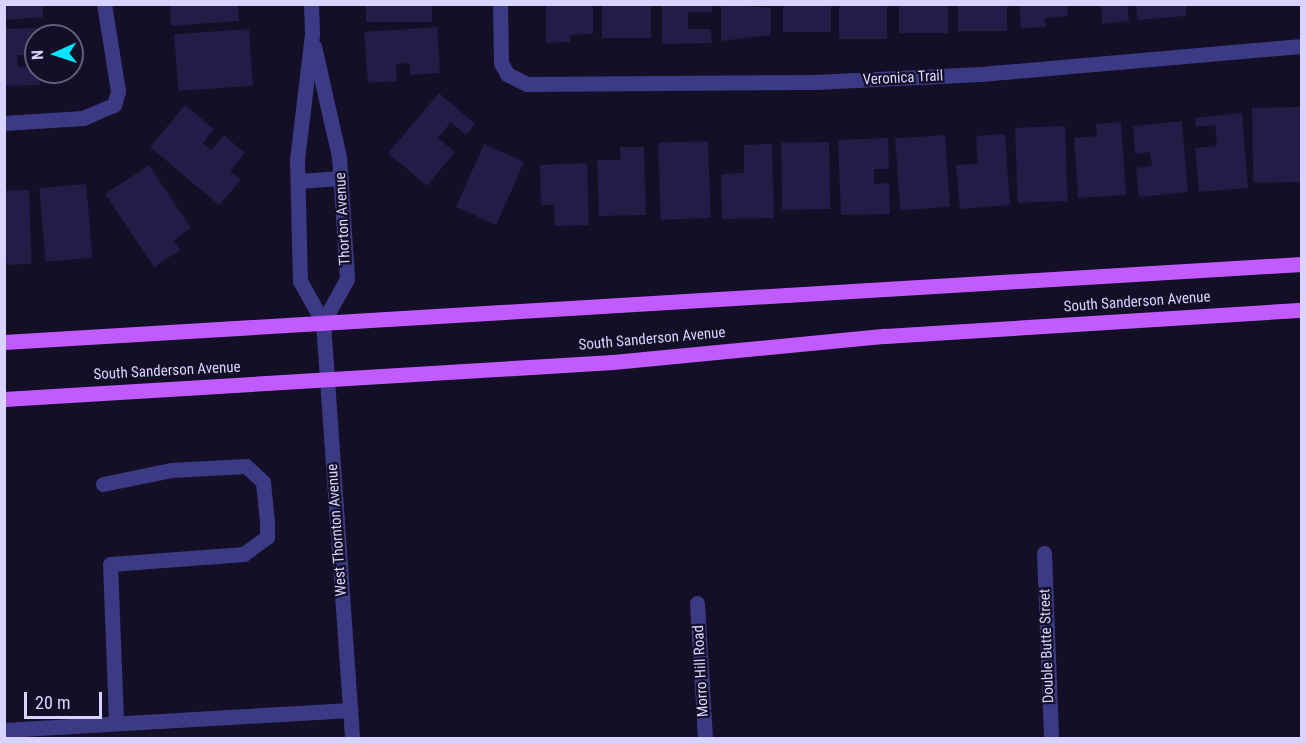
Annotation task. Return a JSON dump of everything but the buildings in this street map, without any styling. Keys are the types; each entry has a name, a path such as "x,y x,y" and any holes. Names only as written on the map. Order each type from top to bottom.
{"main road":[{"name":"South Sanderson Avenue","path":"4,342 1302,264"},
{"name":"South Sanderson Avenue","path":"4,399 613,362 885,336 1302,310"}],"street":[{"path":"4,123 105,112 118,91 104,4"},
{"name":"Thorton Avenue","path":"311,4 312,34 298,181 300,281 323,322"},
{"name":"Veronica Trail","path":"500,4 498,55 507,74 527,84 815,82 1069,68 1302,46"},
{"name":"Thorton Avenue","path":"312,34 341,177 347,279 323,322"},
{"path":"298,181 341,177"},
{"name":"West Thornton Avenue","path":"323,322 352,738"},
{"path":"103,484 171,470 246,466 263,482 267,522 267,537 244,554 110,564 116,723"},
{"name":"Double Butte Street","path":"1044,554 1051,738"},
{"name":"Morro Hill Road","path":"697,603 705,738"},
{"path":"4,730 350,710"}]}
